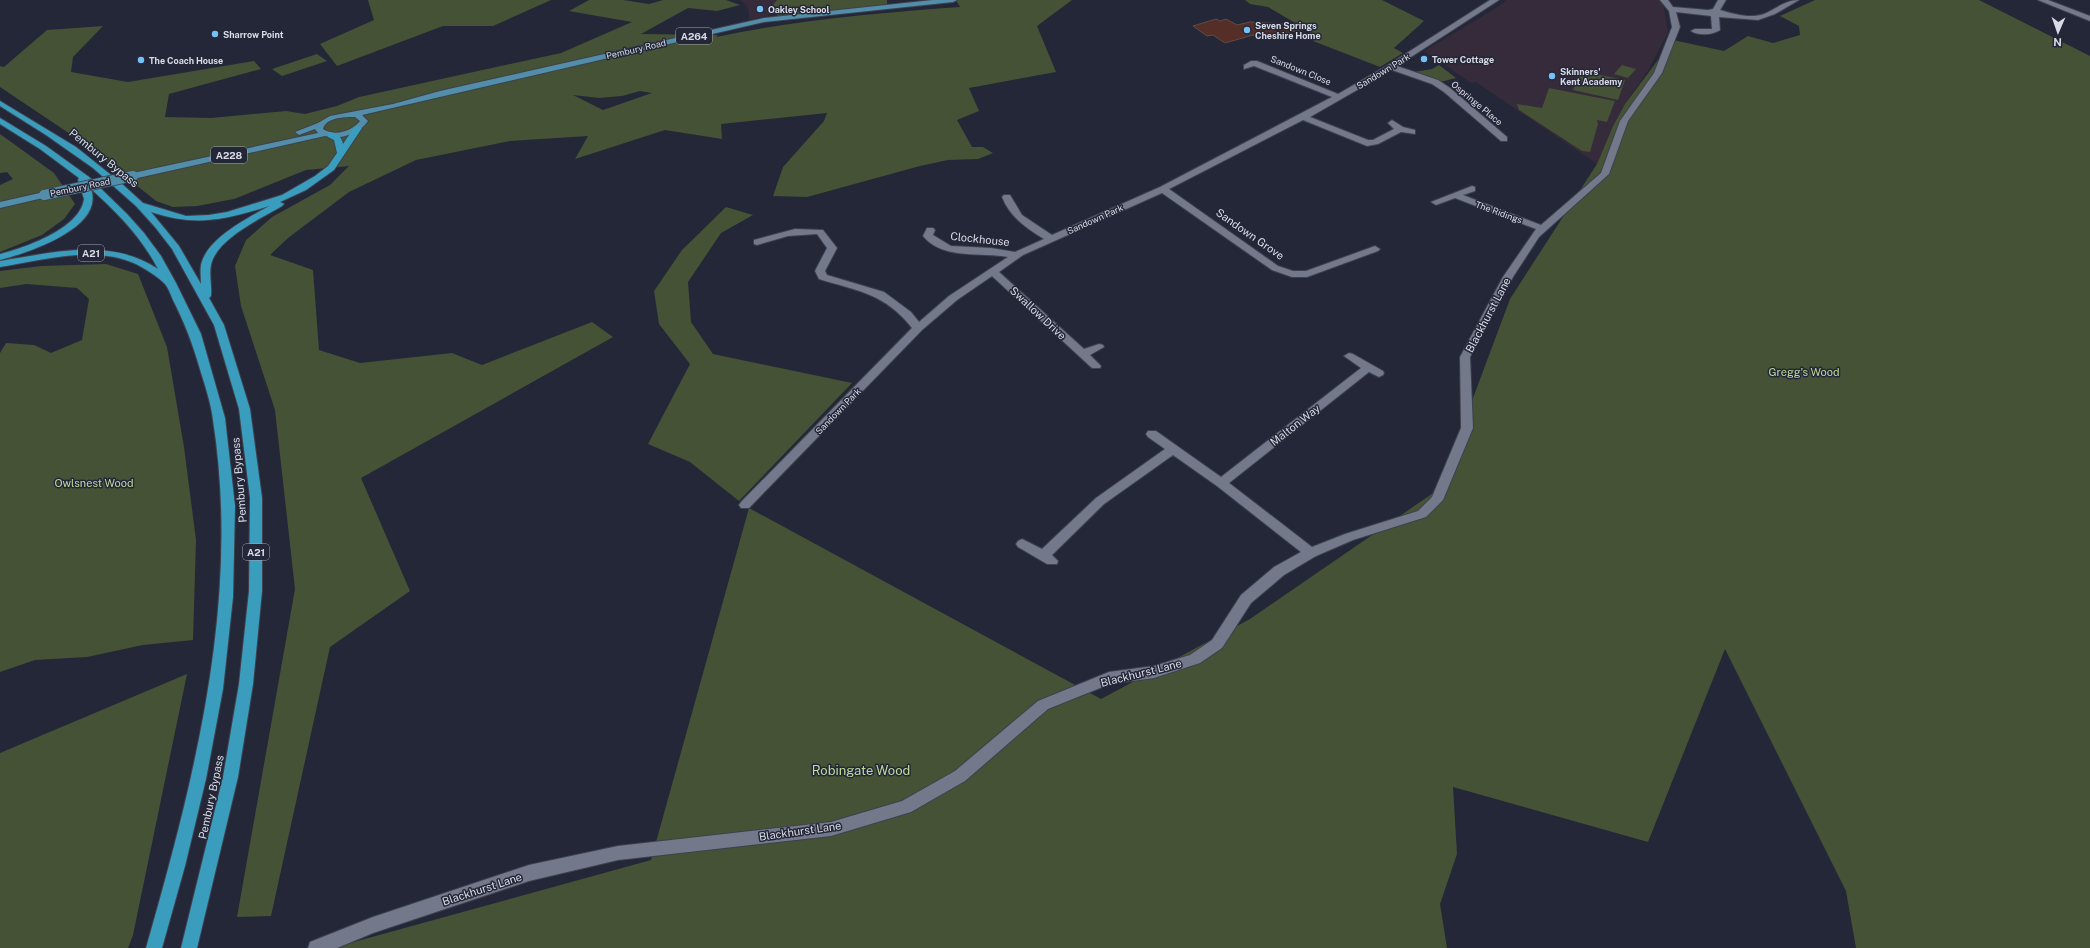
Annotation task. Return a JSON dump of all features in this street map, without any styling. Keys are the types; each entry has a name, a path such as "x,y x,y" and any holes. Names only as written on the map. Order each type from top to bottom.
{"highway":[{"name":"Pembury Bypass","path":"0,103 59,140 121,186 139,204 177,249 206,296 226,341 248,424 254,476 256,547 255,603 246,683 229,788 189,948"},
{"name":"Pembury Bypass","path":"0,120 42,147 80,176 119,210 155,254 184,303 202,350 215,395 222,430 228,482 229,547 225,610 214,699 195,796 177,870 154,948"},
{"name":"A21","path":"206,296 207,282 205,270 207,262 217,247 234,233 324,174 342,154 361,124"},
{"path":"328,134 338,138 342,154"},
{"name":"A21","path":"0,257 22,251 46,240 75,221 87,206 88,199 88,193 80,176"},
{"name":"A21","path":"139,204 179,217 207,218 245,210 293,194"},
{"name":"A21","path":"0,264 69,254 112,255 135,260 175,286"}],"main road":[{"name":"Pembury Road","path":"0,205 44,193 266,141 320,125 337,116 394,106 444,92 764,20 953,0"},
{"name":"Pembury Road","path":"132,173 328,134 345,133 394,106"},
{"path":"352,114 361,117 361,124"},
{"path":"320,125 318,130 328,134"},
{"name":"Pembury Road","path":"0,199 44,193"}],"street":[{"name":"Sandown Park","path":"745,505 918,328 953,298 992,271 1016,255 1163,189 1303,117 1391,67 1495,0"},
{"name":"Blackhurst Lane","path":"316,948 373,925 529,873 618,853 831,829 906,807 960,776 1043,706 1109,678 1154,672 1195,659 1217,644 1246,599 1279,571 1311,553 1349,537 1422,514 1437,500 1448,477 1467,428 1465,357 1508,277 1535,235 1544,229 1605,174 1624,121 1658,73 1676,27 1671,9 1664,0"},
{"path":"1695,31 1711,32 1716,30 1715,13 1722,0"},
{"path":"1671,9 1752,18 1764,16 1795,0"},
{"path":"2042,0 2090,19"},
{"name":"Sandown Close","path":"1247,67 1258,61 1339,97"},
{"name":"Ospringe Place","path":"1391,67 1435,82 1447,90 1504,139"},
{"path":"1303,117 1367,143 1375,142 1400,129"},
{"path":"1392,123 1400,129 1412,132"},
{"name":"Sandown Grove","path":"1163,189 1275,268 1292,274 1307,274 1374,249"},
{"name":"The Ridings","path":"1436,202 1472,189"},
{"name":"The Ridings","path":"1454,196 1544,229"},
{"path":"1007,197 1009,205 1020,219 1052,239"},
{"path":"757,242 784,237 805,230 820,232 832,248 820,271 823,277 880,294 907,314 918,328"},
{"name":"Clockhouse","path":"930,230 928,236 934,243 946,248 963,251 990,251 1016,255"},
{"name":"Swallow Drive","path":"992,271 1096,366"},
{"path":"1083,354 1099,347"},
{"name":"Malton Way","path":"1221,483 1374,370 1349,356"},
{"path":"1152,434 1221,483 1311,553"},
{"path":"1022,544 1047,558 1100,501 1173,449"}],"shaded area":[{"name":"Oakley School","path":"740,0 777,0 772,6 775,14 749,20 749,12 746,5"},
{"name":"Skinners' Kent Academy","path":"1506,0 1661,0 1663,2 1668,32 1649,69 1625,104 1613,126 1597,164 1476,82 1471,83 1424,51 1499,6"}],"green space":[{"path":"368,0 551,0 493,26 443,26 337,66 320,44 374,20"},
{"path":"589,0 623,0 649,4 663,0 726,0 740,5 717,11 688,8 641,34 718,35 716,37 807,22 960,7 956,0 1072,0 1037,26 1056,72 969,88 979,111 957,120 972,147 983,147 993,153 978,159 948,160 920,166 807,197 773,196 783,167 824,121 827,113 721,124 722,139 665,130 575,159 588,136 510,141 416,160 349,192 288,238 270,255 313,270 319,350 360,363 452,353 482,365 592,322 613,337 361,478 410,591 330,647 271,916 237,917 295,589 275,410 241,306 235,266 246,240 272,217 330,185 349,166 306,170 234,199 197,206 173,207 156,201 85,144 0,87 0,66 4,67 47,30 103,26 73,57 71,72 128,82 254,61 261,69 169,94 165,117 211,118 286,111 305,114 337,106 359,97 561,53 632,22 569,11","holes":["640,91 652,93 603,110 573,95 599,98 622,96"]},
{"path":"777,0 887,0 887,7 779,18 772,6"},
{"path":"1245,0 1382,0 1424,21 1394,48 1403,53 1380,67 1313,41 1309,31 1268,7 1250,4"},
{"name":"Gregg's Wood","path":"1815,0 1979,0 2090,56 2090,948 1856,948 1846,891 1725,649 1648,842 1453,787 1457,854 1440,904 1447,948 332,948 651,860 749,508 1101,699 1250,619 1439,489 1510,299 1597,164 1613,126 1625,104 1673,40 1724,51 1748,36 1773,43 1800,35 1799,26 1780,16"},
{"path":"317,54 327,61 282,76 272,69"},
{"path":"1439,65 1456,78 1440,82 1414,72 1432,69"},
{"path":"1622,65 1636,69 1628,78 1614,74"},
{"path":"1581,71 1625,80 1618,100 1573,90"},
{"path":"1549,88 1615,101 1607,122 1597,120 1598,124 1590,152 1582,151 1519,110 1517,104 1542,108"},
{"path":"0,134 54,173 75,204 64,219 42,235 0,252 0,185 13,179 7,172 0,173"},
{"path":"726,207 753,215 721,233 688,282 691,322 713,354 852,383 739,501 690,462 648,444 690,364 659,324 654,291 682,250"},
{"name":"Owlsnest Wood","path":"106,264 138,274 167,347 184,447 196,540 193,640 143,645 87,657 35,660 0,672 0,353 6,343 34,345 51,353 82,340 89,299 77,288 26,284 0,288 0,271 41,266"},
{"path":"187,674 133,935 128,948 0,948 0,753"}],"building":[{"name":"Seven Springs Cheshire Home","path":"1216,19 1220,21 1226,19 1237,25 1250,22 1307,25 1307,29 1257,38 1253,35 1225,43 1213,35 1207,36 1193,26"}],"place":[{"name":"Oakley School","path":"760,9"},
{"name":"Seven Springs Cheshire Home","path":"1247,30"},
{"name":"Sharrow Point","path":"215,34"},
{"name":"Tower Cottage","path":"1424,59"},
{"name":"The Coach House","path":"141,60"},
{"name":"Skinners' Kent Academy","path":"1552,76"}],"park label":[{"name":"Robingate Wood","path":"861,770"}]}
